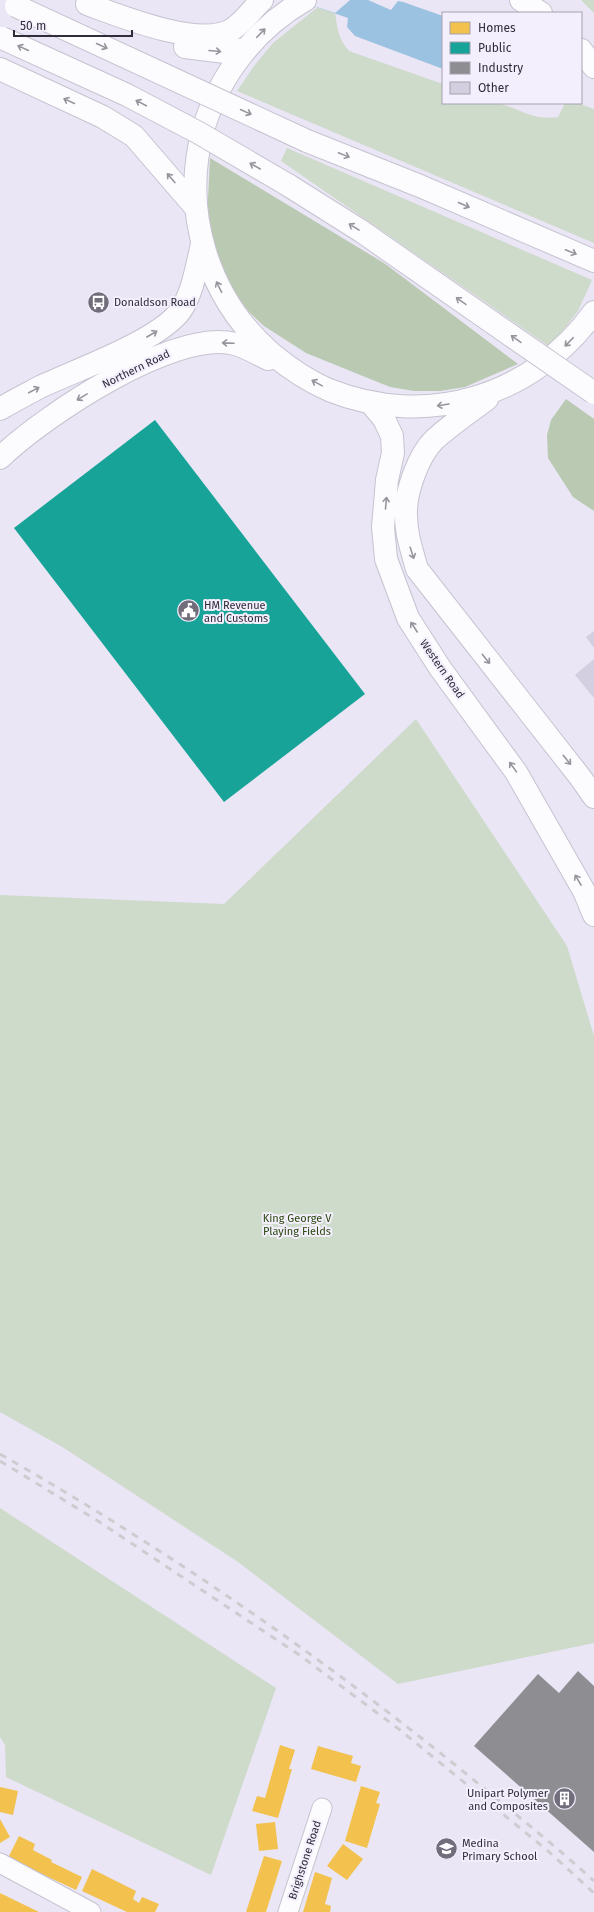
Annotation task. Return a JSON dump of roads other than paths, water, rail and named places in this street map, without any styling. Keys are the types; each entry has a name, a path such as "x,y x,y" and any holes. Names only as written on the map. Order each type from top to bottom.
{"main road":[{"path":"83,2 154,26 203,36 222,34 236,27 262,0"},
{"path":"521,0 539,12"},
{"path":"83,2 132,29 169,43 212,51 226,52 246,49"},
{"path":"299,2 266,28 246,49 230,70 216,94 206,119 196,169 196,208 202,244 209,265 221,291 236,315 256,340 290,368 327,389 388,406 431,406 462,402 498,390 516,382 545,363 570,341 594,312"},
{"path":"10,3 307,141 420,186 594,261"},
{"path":"1,37 127,96 199,133 288,185 361,231 594,394"},
{"path":"582,51 594,67"},
{"path":"0,69 103,117 134,136 196,208"},
{"path":"0,409 39,388 125,348 169,323 181,310 188,294 202,244"},
{"name":"Northern Road","path":"0,458 15,444 66,407 117,376 180,348 213,343 235,343 290,368"},
{"path":"498,390 434,441 420,462 410,487 405,514 410,546 418,569 472,641 580,777 594,797"},
{"name":"Western Road","path":"370,402 384,419 392,436 393,454 387,480 384,527 386,559 408,618 440,668 516,772 584,891 594,915"}],"street":[{"name":"Brighstone Road","path":"288,1912 322,1808"},
{"path":"0,1864 91,1912"}],"water":[{"path":"296,0 368,0 391,10 398,1 442,16 442,69 355,36 347,27 348,18"}],"railway":[{"path":"0,1454 121,1526 180,1564 296,1644 409,1728 546,1839 594,1881"},
{"path":"0,1461 98,1521 298,1654 400,1730 548,1851 594,1893"}],"place":[{"name":"Donaldson Road","path":"99,302"},
{"name":"HM Revenue and Customs","path":"189,611"},
{"name":"Unipart Polymer and Composites","path":"564,1799"},
{"name":"Medina Primary School","path":"446,1849"}],"park label":[{"name":"King George V Playing Fields","path":"297,1224"}]}
